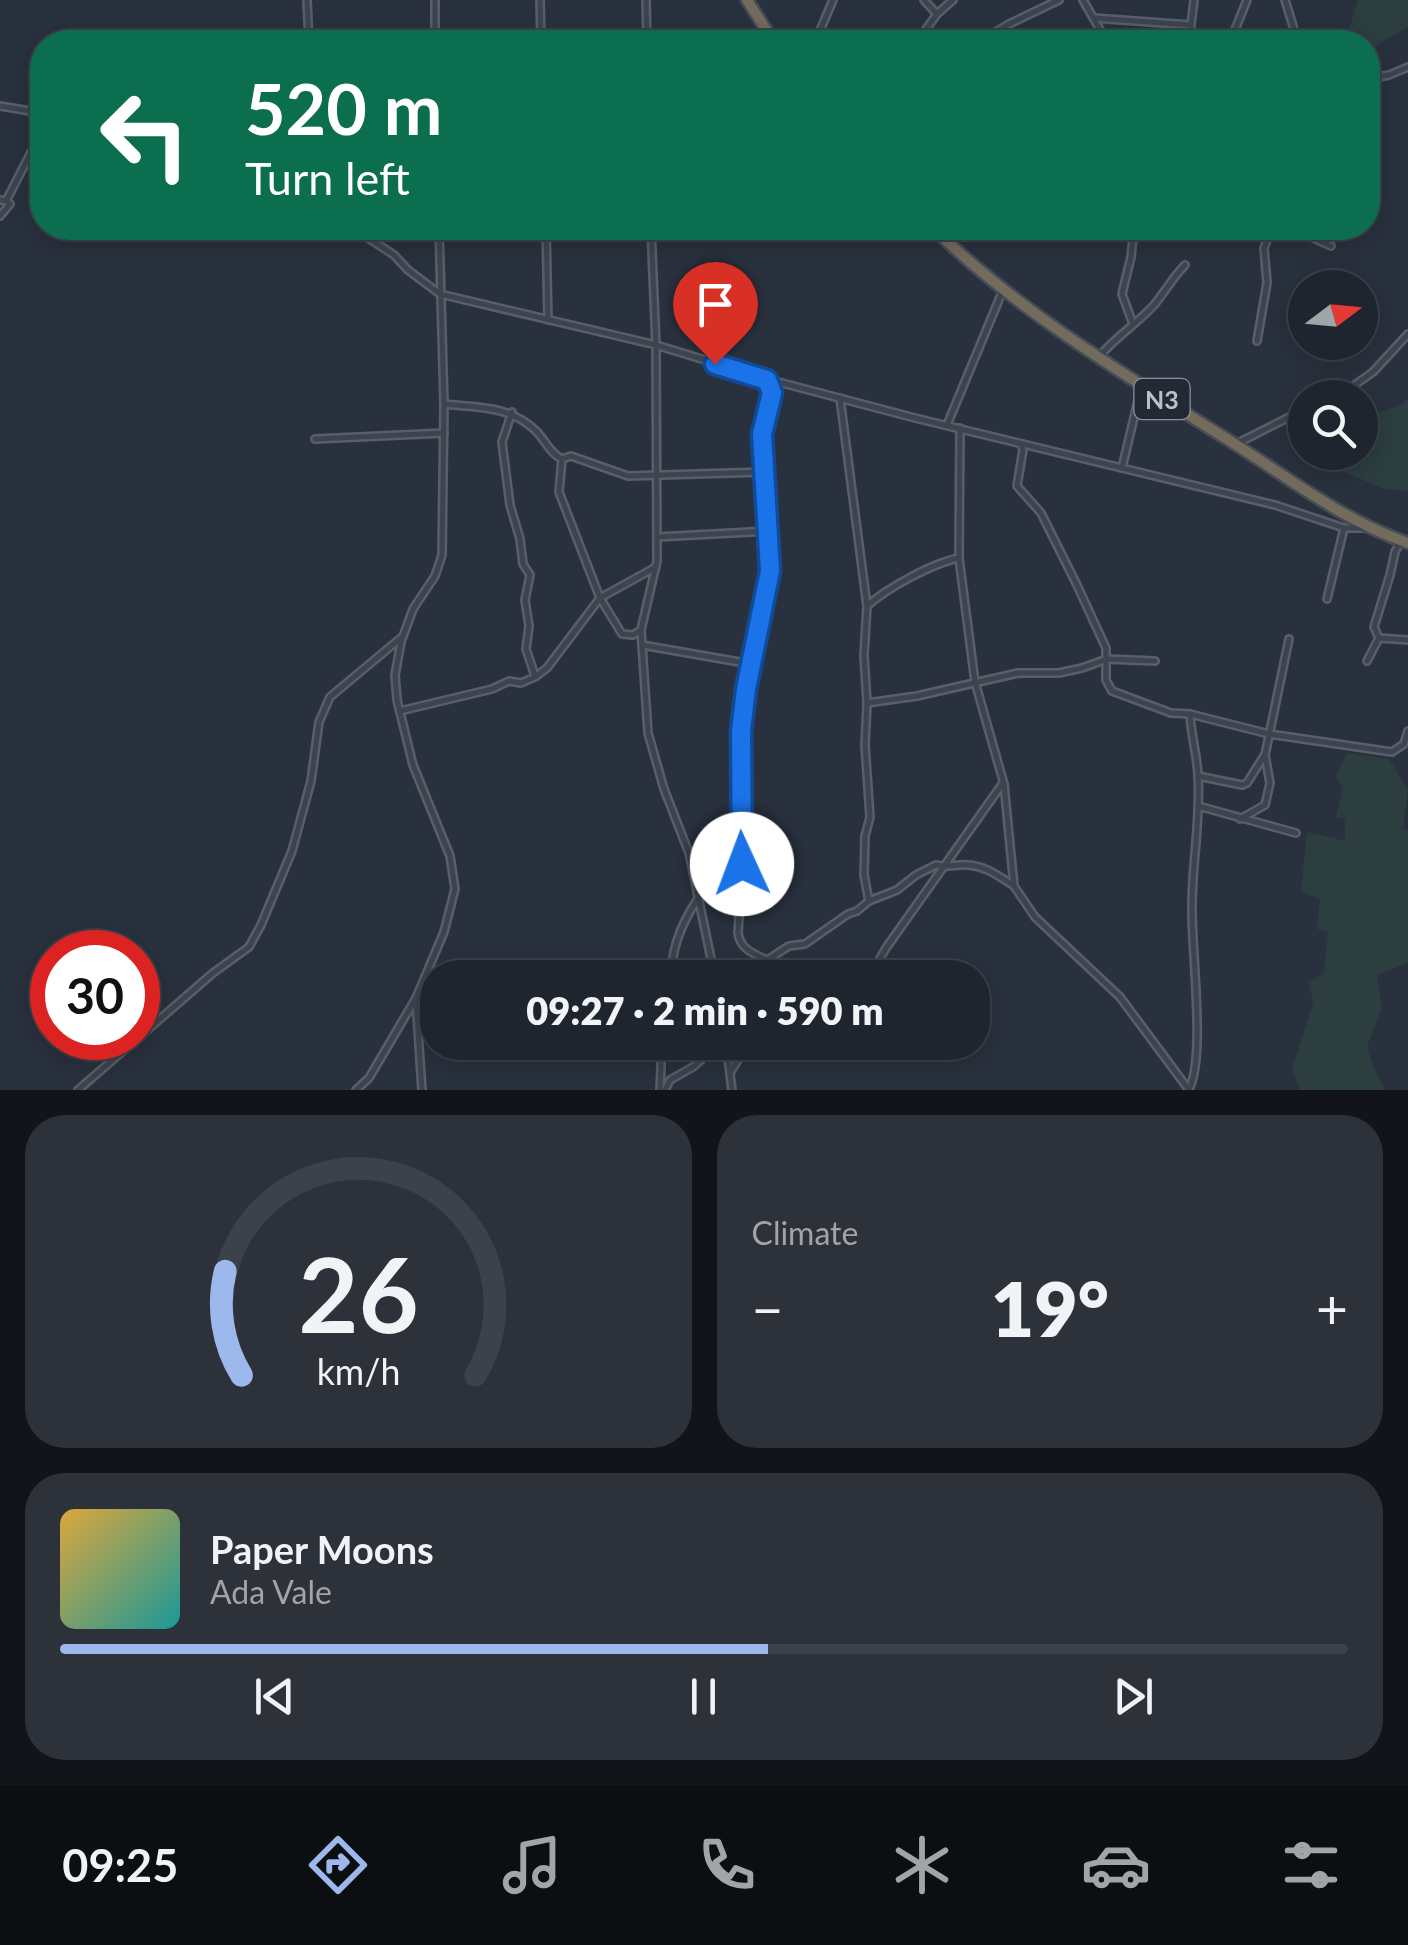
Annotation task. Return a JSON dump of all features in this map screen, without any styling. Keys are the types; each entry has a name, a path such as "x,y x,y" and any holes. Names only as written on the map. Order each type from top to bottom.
{"highway":[{"path":"747,0 766,30"},
{"name":"N3","path":"947,240 1003,290 1099,358 1342,514 1405,542"}],"street":[{"path":"307,0 308,30"},
{"path":"434,0 435,30"},
{"path":"540,0 541,30"},
{"path":"646,0 646,30"},
{"path":"820,30 834,0"},
{"path":"924,0 937,14"},
{"path":"926,30 952,0"},
{"path":"999,30 1059,0"},
{"path":"1083,0 1100,30"},
{"path":"1189,30 1194,0"},
{"path":"1235,30 1247,0"},
{"path":"1285,0 1294,30"},
{"path":"1094,18 1190,25"},
{"path":"1380,77 1408,67"},
{"path":"0,106 30,111"},
{"path":"0,216 10,204 3,200 30,153"},
{"path":"371,240 440,294 656,345 767,380 1275,505 1344,528 1370,528"},
{"path":"356,1090 368,1078 416,1001 444,932 455,889 450,856 413,764 395,675 412,609 435,576 442,555 444,404 438,240"},
{"path":"546,240 548,320"},
{"path":"652,240 657,537 656,567 641,630 648,732 689,854 711,960"},
{"path":"1133,240 1122,294 1134,324"},
{"path":"1257,341 1268,283 1264,248 1267,240"},
{"path":"1317,240 1331,246"},
{"path":"1099,358 1155,303 1185,265"},
{"path":"947,425 1003,290"},
{"path":"1361,380 1408,334"},
{"path":"767,380 772,393 762,434 770,571 741,731 738,932 739,941 748,951 768,960 789,946 805,944 869,901 898,890 936,865 983,866 1014,886 1035,917 1120,997 1189,1090 1194,1081 1196,1039 1192,904 1198,806 1190,714"},
{"path":"1122,468 1142,386"},
{"path":"840,398 867,606 865,745 870,816 864,875 869,901"},
{"path":"444,404 512,412 562,459 571,456 628,476 764,472"},
{"path":"512,412 502,442 510,505 523,564 530,575 525,600 529,626 526,649 535,677"},
{"path":"1235,444 1288,418"},
{"path":"960,428 958,558 976,682 1004,783 1014,886"},
{"path":"314,439 444,433"},
{"path":"1021,444 1016,486 1048,526 1106,648 1106,680 1112,691 1171,713 1270,734 1392,752 1404,744 1408,731"},
{"path":"562,459 559,492 600,598 622,634 634,635 641,630"},
{"path":"1327,599 1344,528"},
{"path":"657,537 768,530"},
{"path":"1379,638 1374,628 1395,552 1405,542"},
{"path":"867,606 894,586 958,558"},
{"path":"400,711 535,677 547,668 600,598 656,567"},
{"path":"78,1090 249,946 292,851 310,781 319,722 330,696 404,635"},
{"path":"1379,638 1408,640"},
{"path":"1367,660 1379,638"},
{"path":"1198,776 1242,785 1248,782 1265,755 1289,639"},
{"path":"642,646 751,664"},
{"path":"867,703 1018,673 1059,673 1107,659 1156,660"},
{"path":"1240,820 1265,805 1270,784 1265,755"},
{"path":"879,960 1004,783"},
{"path":"1198,806 1296,833"},
{"path":"671,960 697,900"},
{"path":"416,1001 420,1001"},
{"path":"416,1001 422,1090"},
{"path":"662,1060 662,1090"},
{"path":"662,1090 670,1080 701,1060"},
{"path":"728,1060 732,1090"},
{"path":"730,1074 738,1060"}],"shaded area":[{"path":"1358,0 1408,0 1408,27 1380,43 1380,30 1349,30"},
{"path":"1408,398 1408,491 1385,489 1338,470 1378,470 1378,413 1403,404"},
{"path":"1347,753 1389,759 1408,790 1403,829 1408,831 1408,963 1377,975 1382,1008 1367,1047 1386,1090 1300,1090 1292,1069 1313,1003 1309,983 1324,973 1328,932 1317,929 1320,899 1301,892 1307,832 1345,841 1345,819 1336,817 1343,789 1336,775"}],"route":[{"path":"715,364 767,380 772,393 762,434 770,571 741,731 742,864"}]}
